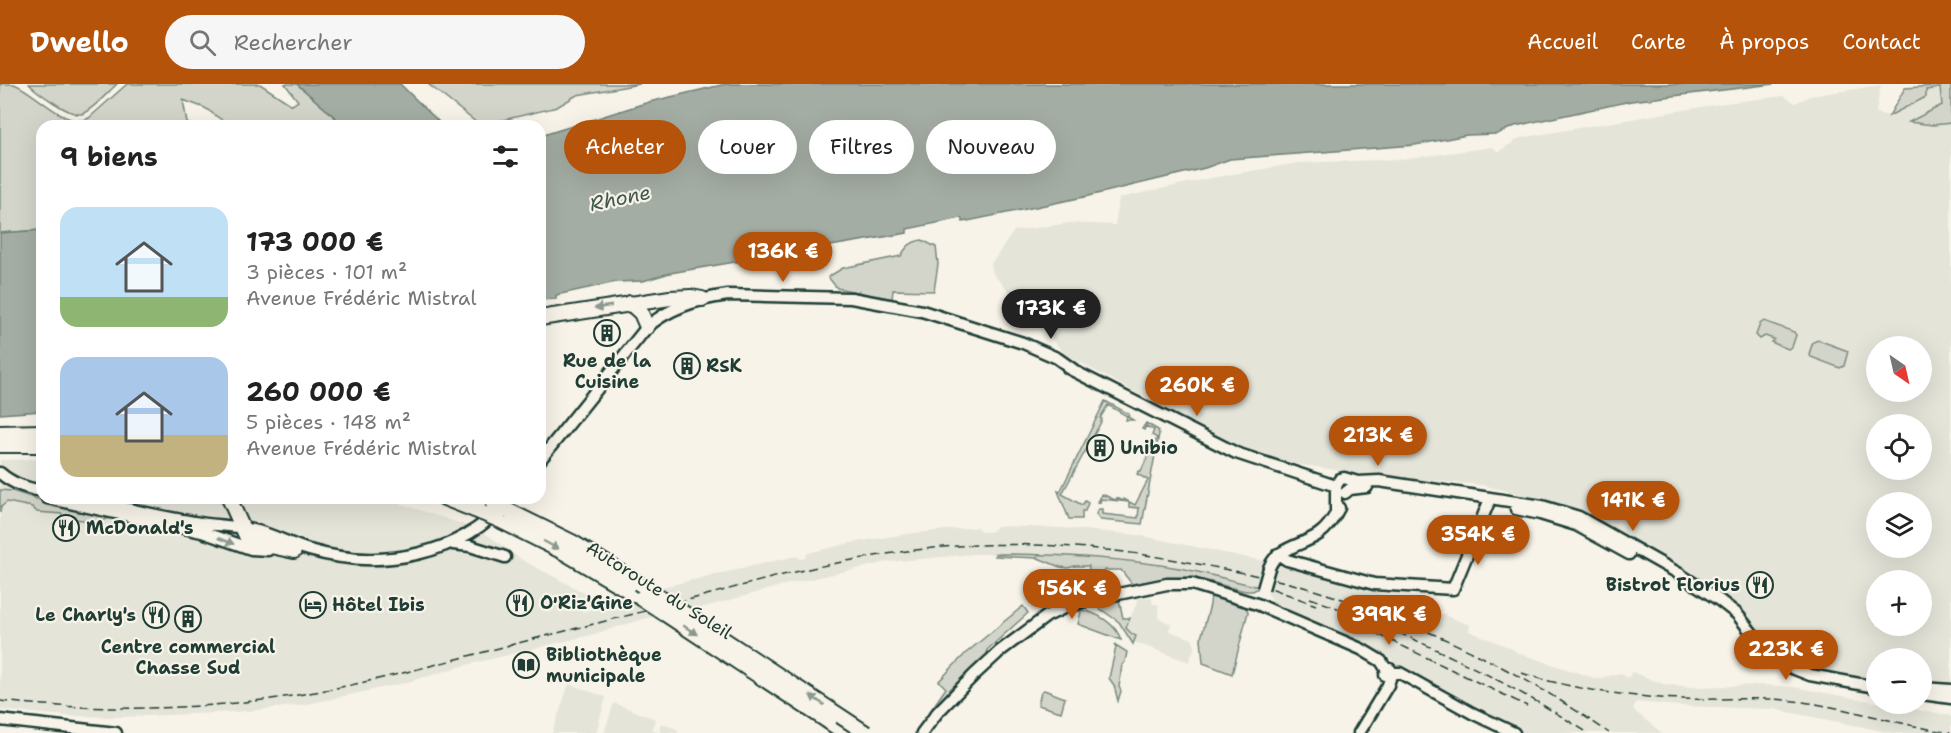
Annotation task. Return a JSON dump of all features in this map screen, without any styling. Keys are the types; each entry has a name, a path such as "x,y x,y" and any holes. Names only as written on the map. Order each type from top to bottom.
{"highway":[{"path":"546,317 630,303 691,297 702,299"},
{"path":"630,303 641,313 647,327"},
{"path":"0,433 36,441"},
{"path":"0,445 36,442"},
{"path":"232,504 247,532 294,551"},
{"name":"Autoroute du Soleil","path":"485,505 506,510 572,542 866,733"},
{"name":"Autoroute du Soleil","path":"506,510 575,558 641,598 845,733"}],"main road":[{"path":"546,453 647,327 670,312 702,299 728,295 824,298 941,322 999,341 1074,370 1236,453 1343,487 1402,487 1402,485"},
{"path":"632,346 666,321 686,310 742,296"},
{"path":"0,473 0,480"},
{"path":"0,473 21,486 36,490"},
{"path":"1343,487 1379,481 1493,502 1576,525 1695,590 1749,631 1775,658 1792,668 1810,675 1866,684"},
{"path":"0,487 36,494"},
{"path":"1257,604 1273,559 1278,554 1318,535 1328,527 1336,512 1343,487"},
{"path":"1384,487 1493,502"},
{"path":"1278,554 1287,560 1363,581 1449,590 1455,586 1493,502"},
{"path":"74,504 202,532 251,549 310,550"},
{"path":"106,504 247,532 310,550 366,559 418,554 443,546 468,534 506,510"},
{"path":"443,546 464,544 505,557"},
{"path":"922,733 958,691 1000,651 1047,616 1068,606 1104,597 1180,583 1198,585 1257,604 1383,659 1388,673 1383,692 1359,733"},
{"path":"1361,649 1376,658 1388,673"},
{"path":"1388,673 1400,673 1472,713 1514,733"},
{"path":"1932,689 1951,690"},
{"path":"1932,695 1951,698"},
{"path":"0,720 117,733"}],"shaded area":[{"path":"0,84 14,84 61,115 80,120 36,120 36,230 0,233"},
{"path":"29,84 117,84 95,105 81,114 76,114 46,98"},
{"path":"127,84 260,84 292,105 298,101 285,84 297,84 338,120 222,120 205,108 183,100 186,120 80,120 89,118"},
{"path":"428,84 640,84 577,95 557,107 503,120 473,120"},
{"path":"1881,85 1876,113 1889,116 1926,90 1951,90 1951,705 1932,701 1932,648 1866,648 1866,688 1780,662 1743,615 1581,509 1482,485 1381,477 1270,460 1207,431 1066,355 993,274 991,264 1014,231 1069,223 1115,225 1119,198 1211,178 1298,163 1403,159 1493,147 1498,152 1520,138 1725,103 1784,96 1795,103 1810,96"},
{"path":"1951,85 1951,123 1933,125 1909,122 1942,105 1940,88 1926,90 1926,97 1889,116 1905,88"},
{"path":"922,240 936,247 938,264 934,291 893,290 892,299 837,288 828,277 843,268 901,256 909,245"},
{"path":"1764,321 1794,332 1796,335 1792,347 1788,349 1771,342 1774,339 1765,336 1760,339 1756,335 1760,324"},
{"path":"1818,340 1848,351 1844,366 1840,368 1811,357 1809,354 1813,342"},
{"path":"1105,401 1129,414 1128,417 1133,420 1126,420 1127,416 1108,405 1062,494 1082,505 1085,501 1088,503 1085,511 1082,511 1082,519 1069,519 1058,491 1060,492"},
{"path":"1146,423 1158,430 1159,434 1142,524 1101,520 1096,514 1099,509 1102,509 1102,514 1138,518 1139,508 1129,507 1129,502 1101,499 1100,503 1098,502 1102,494 1115,500 1117,498 1123,501 1124,499 1135,505 1148,480 1137,474 1141,471 1151,449 1150,445 1153,446 1157,438 1152,435 1154,430 1146,426 1144,430 1142,429"},
{"path":"36,459 36,504 226,504 229,510 246,517 242,504 401,504 488,535 522,560 585,593 582,612 629,599 654,616 587,636 470,664 404,683 304,705 237,712 122,717 66,716 0,710 0,460"},
{"path":"0,490 12,491 36,499 36,504 53,504 168,529 171,533 129,529 126,522 109,518 100,522 75,519 75,516 62,517 62,514 37,512 32,507 7,502 1,507 0,513"},
{"path":"996,526 1063,528 1138,535 1268,562 1260,587 1180,568 1036,554 975,554 888,562 788,584 694,610 658,588 796,556 801,559 805,558 808,553 850,543 906,534 977,527 981,532 991,532"},
{"path":"995,554 1110,559 1189,570 1260,587 1253,591 1246,591 1194,578 1163,579 1132,584 1121,570 1105,570 1103,576 1091,577 1088,573 1089,566 1060,567 1038,558 995,556"},
{"path":"1276,564 1372,590 1409,606 1446,614 1446,616 1470,625 1469,631 1518,653 1597,679 1620,673 1628,678 1632,672 1663,684 1692,687 1762,685 1793,687 1866,700 1866,714 1932,713 1951,716 1951,733 1893,733 1773,709 1636,702 1633,710 1662,733 1522,733 1409,674 1387,656 1275,606 1267,592"},
{"path":"1211,593 1245,606 1248,612 1232,674 1203,663 1201,638"},
{"path":"1151,597 1153,604 1158,604 1159,618 1171,624 1169,631 1192,639 1195,646 1189,662 1134,642 1136,636 1126,628 1139,598"},
{"path":"1119,600 1123,618 1130,618 1126,628 1136,636 1133,644 1119,622 1099,608 1100,604"},
{"path":"1023,606 1028,613 987,650 988,656 933,707 946,688 939,681 966,653"},
{"path":"1078,611 1094,614 1111,624 1121,640 1078,624 1081,612"},
{"path":"1114,644 1127,652 1122,665 1119,687 1121,691 1118,701 1114,685 1109,678 1116,647"},
{"path":"569,684 606,697 596,733 552,733"},
{"path":"1044,690 1065,698 1061,712 1038,705 1041,692"},
{"path":"614,703 655,719 652,730 660,733 604,733"},
{"path":"661,723 679,730 677,733 660,733"}],"water":[{"path":"297,84 400,84 437,120 338,120"},
{"name":"Rhone","path":"726,84 1774,84 1631,101 1515,126 1497,134 1467,135 1415,145 1230,159 1205,168 1084,197 963,222 961,218 907,229 907,233 670,273 643,281 616,282 556,295 556,299 546,300 546,134 564,129 564,174 686,174 686,120 591,120 649,102"},
{"path":"36,230 36,411 0,414 0,233"}],"railway":[{"path":"0,701 77,707 155,708 271,699 399,674 819,567 917,550 1009,544 1107,550 1171,559 1270,578 1335,597 1417,627 1457,645 1536,686 1609,733"},
{"path":"1260,584 1316,605"},
{"path":"1310,598 1418,641 1522,693 1588,733"},
{"path":"1365,628 1527,706"},
{"path":"1522,673 1579,688 1641,696 1806,702 1951,733"}],"place":[{"name":"Rue de la Cuisine","path":"607,333"},
{"name":"RSK","path":"687,366"},
{"name":"Unibio","path":"1100,448"},
{"name":"McDonald's","path":"66,528"},
{"name":"Bistrot Florius","path":"1760,585"},
{"name":"O'Riz'Gine","path":"520,603"},
{"name":"Hôtel Ibis","path":"313,605"},
{"name":"Le Charly's","path":"156,615"},
{"name":"Centre commercial Chasse Sud","path":"188,619"},
{"name":"Bibliothèque municipale","path":"526,665"}]}
